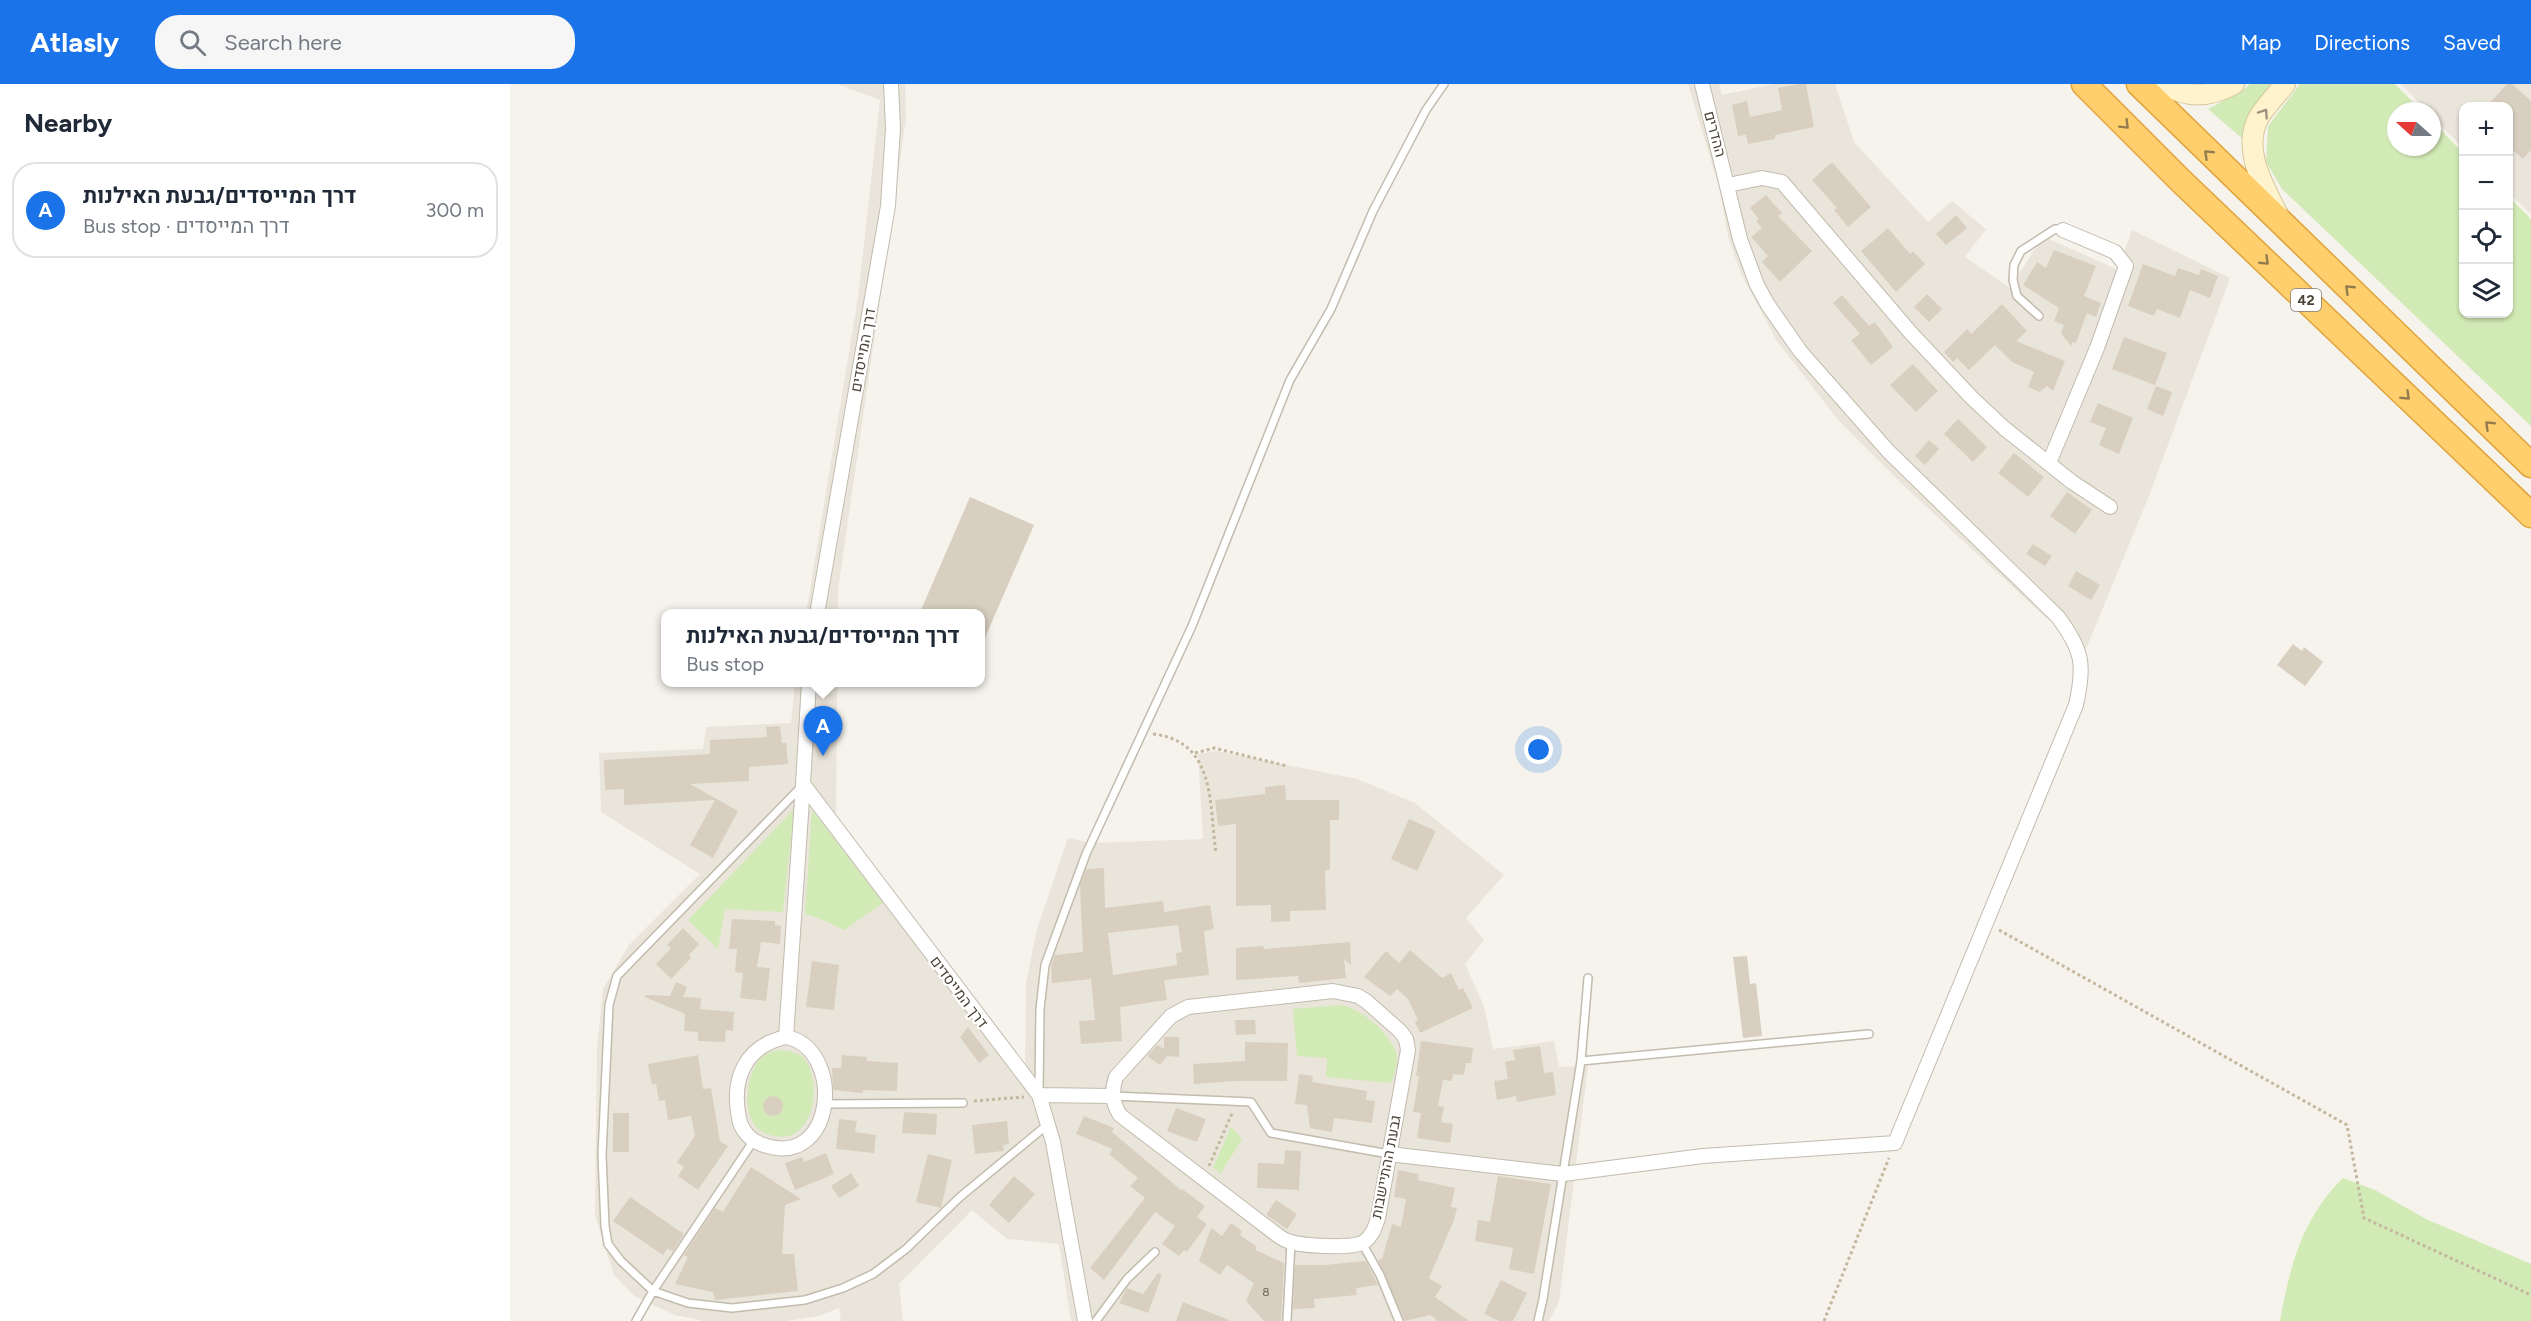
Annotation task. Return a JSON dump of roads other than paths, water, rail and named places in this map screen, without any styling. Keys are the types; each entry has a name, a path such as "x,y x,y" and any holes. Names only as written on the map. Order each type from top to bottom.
{"highway":[{"name":"42","path":"2084,84 2189,189 2531,515"},
{"name":"42","path":"2139,84 2531,465"}],"street":[{"name":"דרך המייסדים","path":"818,609 888,206 893,128 891,84"},
{"name":"ההדרים","path":"1563,1174 1703,1156 1895,1143 1984,922 2076,705 2082,681 2082,663 2069,631 2058,617 1888,451 1800,351 1768,305 1757,285 1740,239 1702,84"},
{"path":"2162,84 2191,96 2213,94 2234,84"},
{"path":"2283,225 2260,176 2253,140 2259,118 2285,84"},
{"path":"1728,184 1762,178 1782,182 1940,365 2004,428 2110,507"},
{"path":"2049,463 2097,348 2126,266 2115,252 2063,230"},
{"path":"786,1037 809,687"},
{"name":"דרך המייסדים","path":"803,784 1039,1095 1049,1123 1085,1321"},
{"name":"גבעת ההתיישבות","path":"1113,1096 1116,1077 1171,1016 1188,1007 1314,992 1344,992 1366,1001 1406,1039 1408,1050 1378,1218 1373,1233 1362,1244"},
{"path":"786,1037 801,1042 816,1059 824,1086 824,1104 823,1118 818,1129 809,1139 797,1146 767,1147 754,1140 742,1129 738,1117 738,1090 742,1072 752,1053 763,1045 786,1037"},
{"path":"1039,1095 1113,1096 1113,1105 1120,1115 1276,1234 1303,1245 1362,1244"},
{"path":"1389,1154 1563,1174"}],"lane":[{"path":"1039,1095 1040,1010 1045,965 1086,854 1139,735 1192,626 1290,380 1335,301 1373,211 1425,110 1444,84"},
{"path":"2039,316 2017,296 2013,280 2014,265 2021,251 2055,229 2063,230"},
{"path":"803,784 616,976 609,1005 602,1155 608,1244 621,1261 653,1291 688,1303 732,1308 805,1300 843,1288 873,1274 906,1249 960,1197 1049,1123"},
{"path":"1538,1321 1544,1299 1581,1061 1588,978"},
{"path":"1581,1061 1869,1034"},
{"path":"1113,1096 1251,1102 1271,1132 1389,1154"},
{"path":"824,1104 963,1102"},
{"path":"636,1321 653,1291 754,1140"},
{"path":"1287,1321 1291,1242"},
{"path":"1362,1244 1380,1275 1399,1321"},
{"path":"1096,1321 1127,1280 1155,1252"}],"place":[{"name":"דרך המייסדים/גבעת האילנות","path":"823,756"}]}
